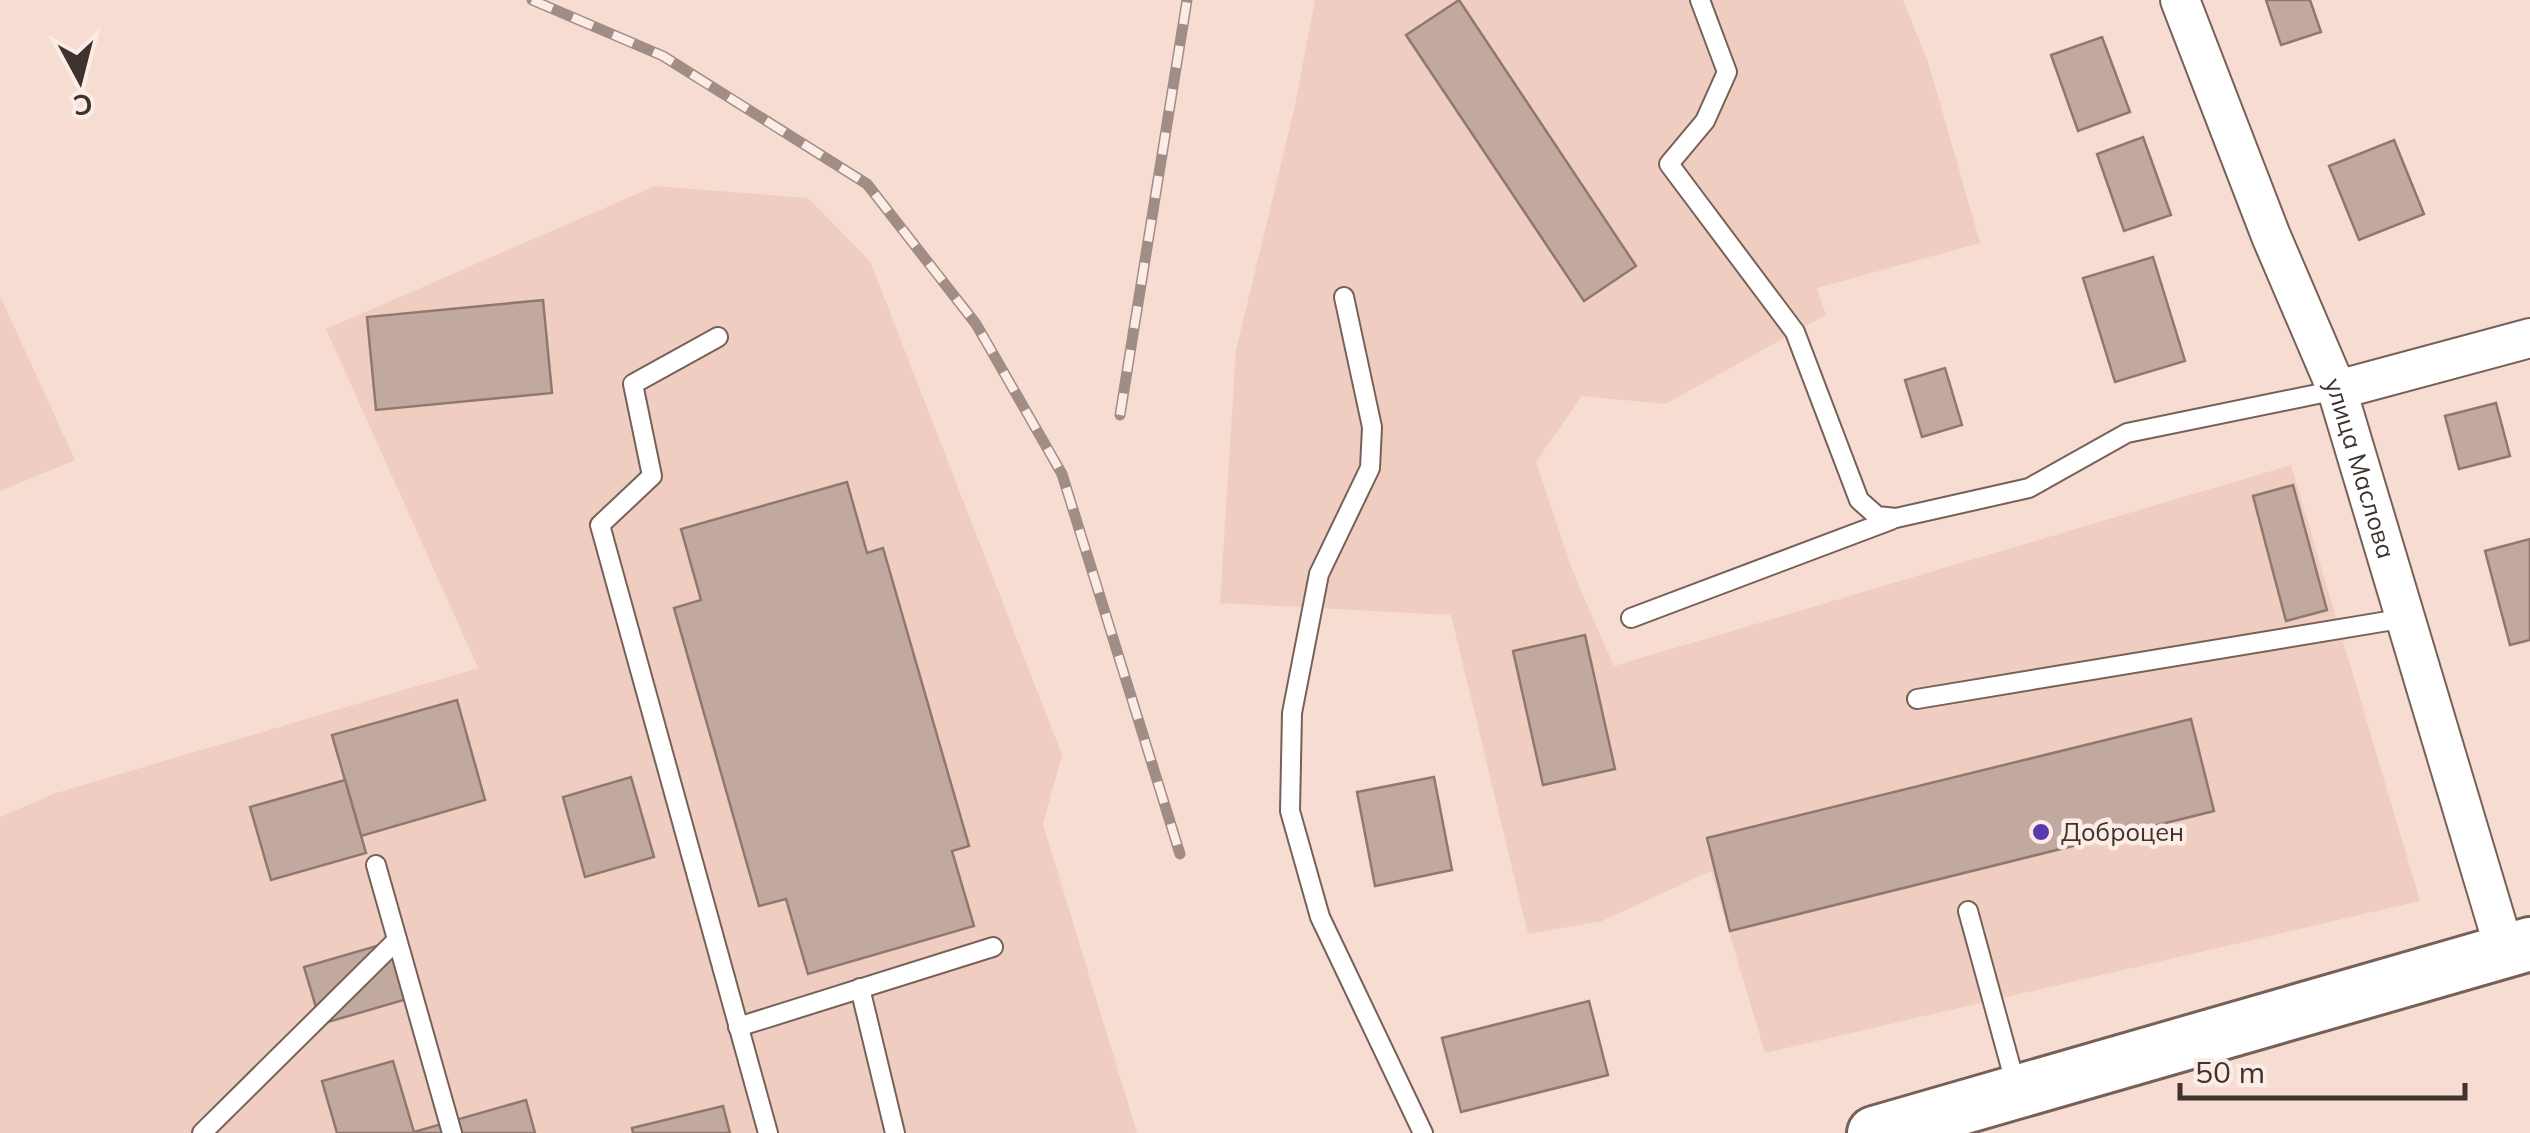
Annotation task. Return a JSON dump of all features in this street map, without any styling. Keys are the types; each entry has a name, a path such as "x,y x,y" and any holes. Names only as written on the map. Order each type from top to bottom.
{"main road":[{"path":"1874,1133 2518,947"}],"street":[{"name":"улица Маслова","path":"2180,0 2271,236 2338,390 2406,618 2518,947"},
{"path":"2338,390 2530,338"}],"lane":[{"path":"1700,0 1727,72 1705,121 1669,164 1795,332 1859,500 1876,516 1896,518"},
{"path":"1344,297 1372,427 1370,468 1320,574 1292,713 1290,811 1320,917 1423,1133"},
{"path":"718,337 634,384 652,476 600,525 768,1133"},
{"path":"1631,618 1896,518 2029,488 2127,433 2338,390"},
{"path":"1916,699 2406,618"},
{"path":"376,865 452,1133"},
{"path":"1968,911 2017,1092"},
{"path":"202,1133 398,940"},
{"path":"738,1027 992,946"},
{"path":"860,988 895,1133"}],"shaded area":[{"path":"1315,0 1903,0 1929,65 1980,243 1817,288 1826,315 1665,404 1582,396 1536,462 1575,577 1614,666 2291,465 2420,901 1765,1053 1711,871 1602,921 1528,934 1451,615 1220,603 1236,350 1294,110"},
{"path":"655,186 808,198 870,261 1062,755 1043,824 1137,1133 0,1133 0,817 53,794 478,668 326,329"},
{"path":"0,296 75,460 0,491"}],"building":[{"path":"1459,0 1636,266 1584,301 1406,35"},
{"path":"2266,0 2310,0 2321,32 2281,45"},
{"path":"2102,37 2130,112 2078,131 2051,55"},
{"path":"2143,137 2171,215 2124,231 2097,154"},
{"path":"2394,140 2424,214 2359,240 2329,166"},
{"path":"2153,257 2185,361 2115,382 2083,278"},
{"path":"543,300 552,393 376,410 367,317"},
{"path":"1945,368 1962,425 1922,437 1905,380"},
{"path":"2496,403 2510,456 2459,469 2445,416"},
{"path":"847,482 867,553 883,548 969,846 952,851 974,926 808,974 786,899 759,906 674,608 701,600 681,529"},
{"path":"2293,485 2327,610 2286,621 2253,496"},
{"path":"2530,539 2530,640 2510,645 2485,551"},
{"path":"1585,635 1615,769 1543,785 1513,651"},
{"path":"457,700 485,800 361,836 332,735"},
{"path":"2191,719 2214,811 1730,931 1707,838"},
{"path":"631,777 654,857 585,877 563,797"},
{"path":"1434,777 1452,870 1375,886 1357,792"},
{"path":"345,780 366,853 271,880 250,807"},
{"path":"397,940 414,997 321,1024 304,967"},
{"path":"1589,1001 1608,1075 1461,1112 1442,1038"},
{"path":"393,1061 414,1132 526,1100 535,1133 337,1133 322,1081"},
{"path":"723,1106 730,1133 633,1133 632,1128"}],"railway":[{"path":"532,0 663,56 867,184 976,324 1062,474 1180,854"},
{"path":"1120,415 1187,0"}],"place":[{"name":"Доброцен","path":"2041,832"}]}
